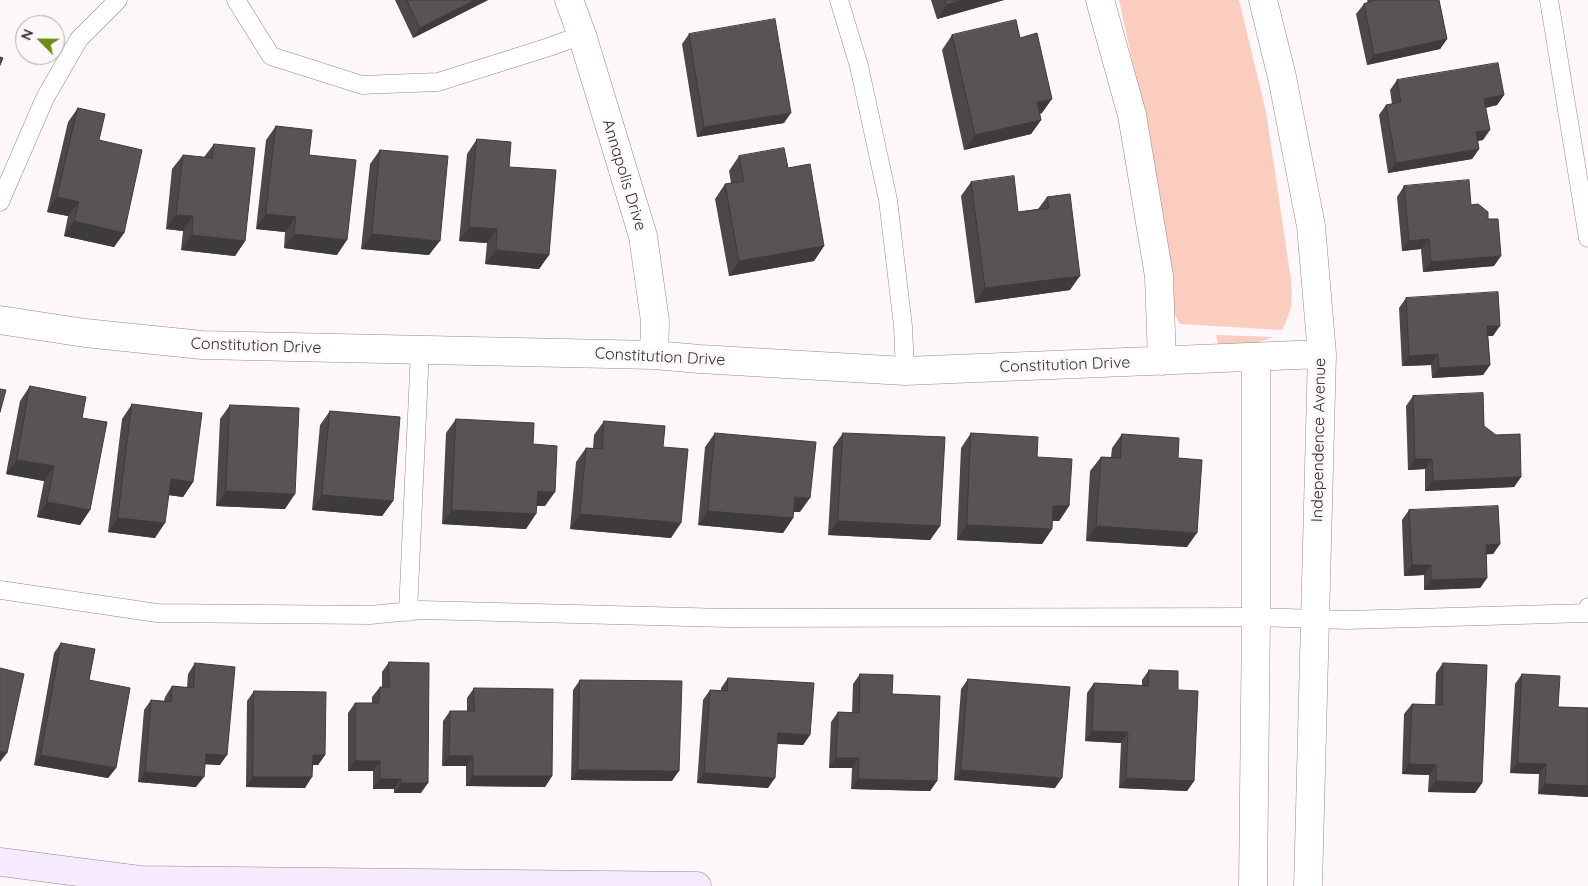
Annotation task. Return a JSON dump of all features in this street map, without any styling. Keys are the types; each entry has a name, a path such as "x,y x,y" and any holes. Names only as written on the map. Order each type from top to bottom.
{"main road":[{"path":"0,862 140,880 697,886"}],"street":[{"name":"Annapolis Drive","path":"569,0 582,35 643,236 655,322 654,355"},
{"path":"1100,0 1134,125 1160,276 1162,361"},
{"name":"Independence Avenue","path":"1263,0 1282,76 1311,226 1322,354 1308,886"},
{"name":"Constitution Drive","path":"0,320 85,333 202,345 654,355 700,360 905,371 1322,354"},
{"path":"1253,886 1256,357"}],"lane":[{"path":"0,202 45,98 80,40 118,0"},
{"path":"236,0 271,56 362,84 438,82 549,48 582,35"},
{"path":"839,0 859,66 888,200 903,326 905,371"},
{"path":"1549,0 1588,238"},
{"path":"408,612 420,350"},
{"path":"0,590 157,613 370,615 421,610 728,618 1256,617 1346,620 1587,613 1588,607"}],"shaded area":[{"path":"1119,0 1239,0 1266,112 1291,280 1291,306 1282,330 1180,324 1174,314 1150,143"},
{"path":"1216,335 1272,337 1253,345 1218,345"}],"building":[{"path":"407,0 475,0 420,28"},
{"path":"945,0 963,0 947,5"},
{"path":"1376,0 1439,0 1447,39 1374,55 1364,4"},
{"path":"775,19 791,113 704,127 689,34"},
{"path":"1016,20 1020,38 1037,33 1052,99 1037,102 1041,120 975,135 952,35"},
{"path":"1498,63 1504,95 1484,99 1490,130 1476,132 1479,149 1396,163 1386,105 1401,102 1397,80"},
{"path":"78,108 105,114 99,140 142,150 124,233 74,221 79,202 57,197"},
{"path":"276,126 312,130 309,155 356,160 347,240 294,234 296,217 266,214"},
{"path":"477,139 511,142 509,167 556,170 549,255 496,250 497,229 469,227"},
{"path":"214,144 255,148 245,241 192,235 193,216 176,215 183,155 212,158"},
{"path":"784,148 788,168 810,164 824,246 739,261 725,184 744,181 739,156"},
{"path":"380,150 448,156 440,241 372,234"},
{"path":"1014,176 1018,212 1049,208 1047,197 1070,194 1080,276 985,288 971,182"},
{"path":"1469,180 1471,205 1478,204 1488,212 1488,219 1498,219 1501,256 1431,262 1429,239 1409,241 1404,186"},
{"path":"1498,292 1500,326 1487,326 1490,365 1439,368 1438,354 1409,356 1406,298"},
{"path":"30,386 86,397 82,418 107,422 90,510 47,502 54,466 17,460"},
{"path":"0,389 6,390 0,412"},
{"path":"1483,393 1484,426 1496,435 1520,434 1521,477 1433,481 1432,459 1415,459 1413,396"},
{"path":"132,404 202,413 193,482 171,479 165,523 118,518"},
{"path":"230,405 299,408 295,494 226,491"},
{"path":"330,411 400,417 393,501 322,495"},
{"path":"456,419 534,423 533,444 557,446 555,492 538,491 536,514 452,510"},
{"path":"604,421 665,426 663,447 688,449 681,523 580,514 586,448 602,449"},
{"path":"715,433 816,442 810,498 795,497 793,518 708,511"},
{"path":"843,433 945,437 940,526 838,521"},
{"path":"971,433 1038,437 1037,457 1072,459 1069,506 1053,506 1052,529 967,525"},
{"path":"1122,434 1179,438 1178,458 1202,460 1197,533 1096,526 1101,457 1120,458"},
{"path":"1498,506 1500,544 1486,545 1487,578 1431,580 1431,565 1412,565 1409,510"},
{"path":"61,643 95,649 89,680 130,688 116,768 41,755"},
{"path":"389,662 429,663 428,783 401,783 401,779 380,779 380,761 355,761 355,703 379,703 380,687 389,687"},
{"path":"195,663 235,667 227,755 206,754 204,777 145,772 151,700 171,702 172,686 193,688"},
{"path":"1443,663 1487,665 1482,783 1436,781 1436,765 1409,764 1412,704 1442,705"},
{"path":"0,668 24,674 7,753 0,751"},
{"path":"1149,670 1178,671 1178,690 1198,691 1194,781 1126,778 1128,732 1092,731 1094,683 1148,686"},
{"path":"860,674 893,675 892,694 940,696 937,781 858,779 859,758 836,758 838,712 859,713"},
{"path":"1522,674 1560,676 1558,707 1588,708 1588,786 1545,784 1546,764 1518,763"},
{"path":"728,678 814,683 810,735 778,733 775,778 704,773 710,690 727,691"},
{"path":"968,679 1070,687 1062,778 961,770"},
{"path":"580,680 682,681 679,771 578,770"},
{"path":"474,688 553,689 552,776 473,776 473,756 449,756 450,711 474,711"},
{"path":"254,691 326,692 325,755 313,755 312,777 253,777"}]}
